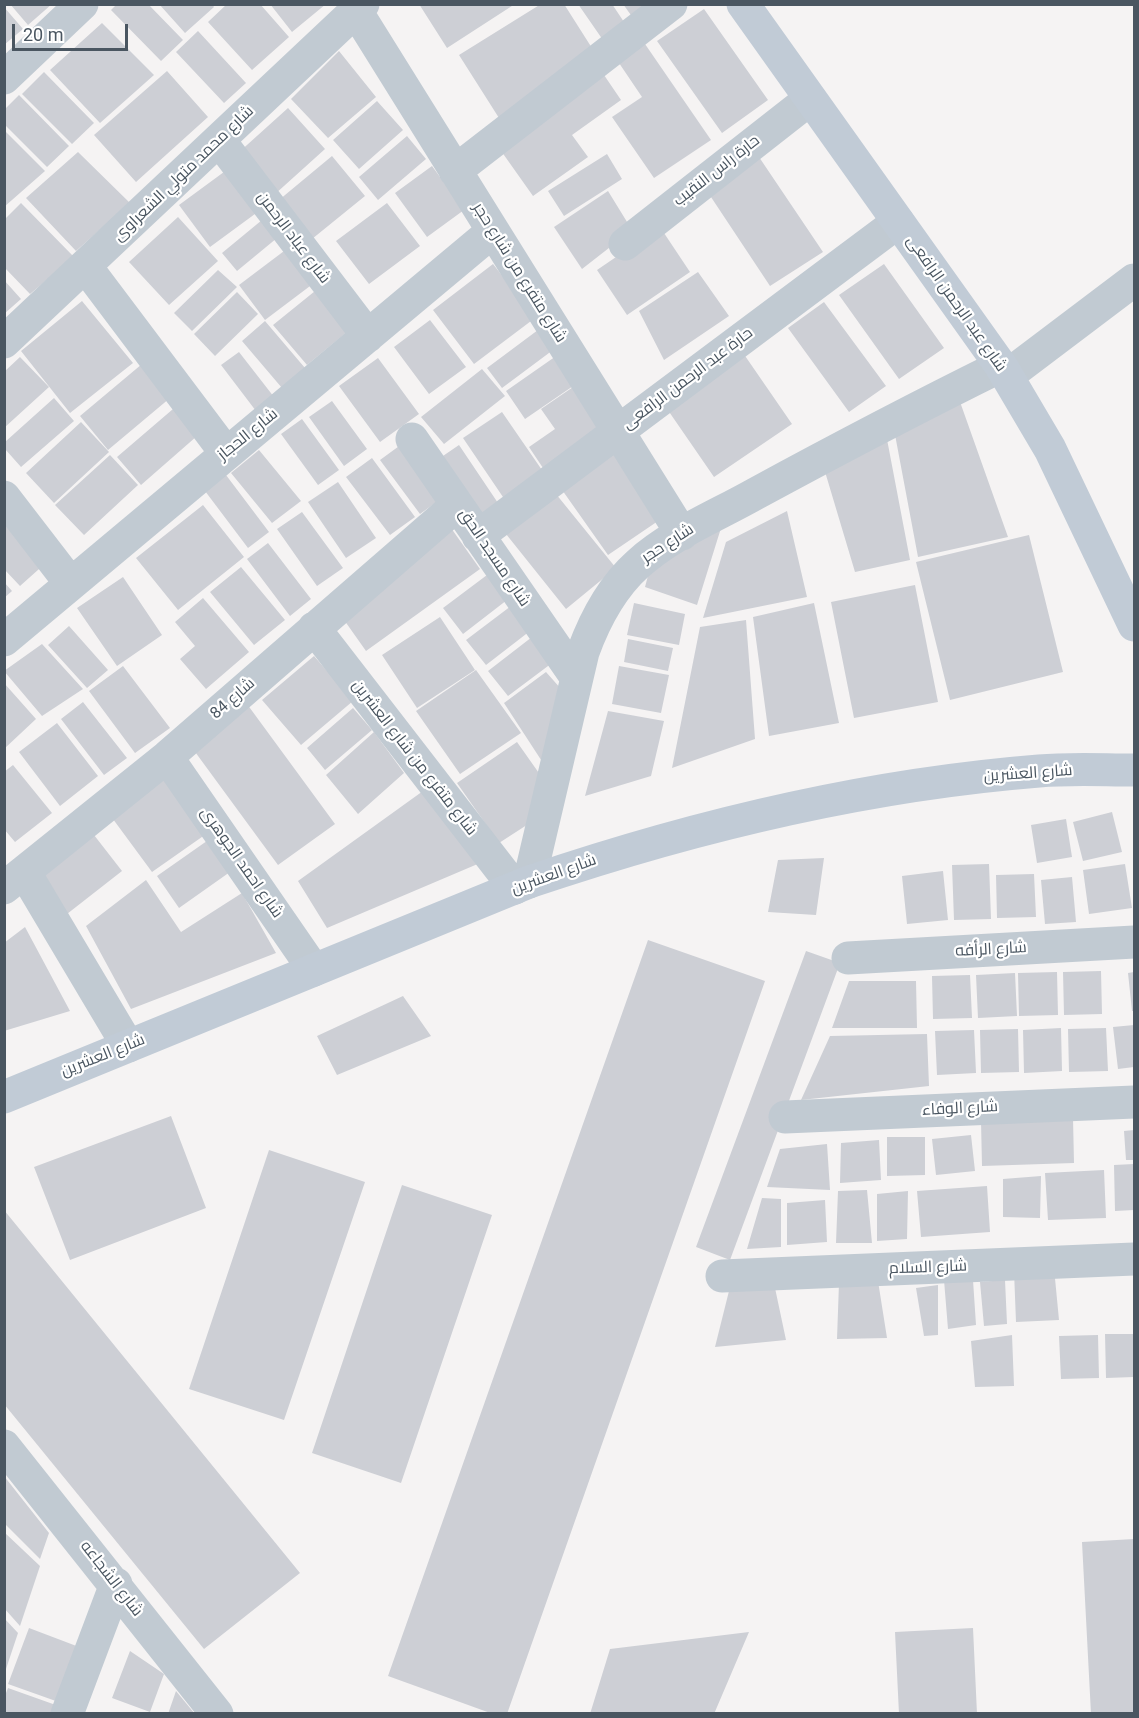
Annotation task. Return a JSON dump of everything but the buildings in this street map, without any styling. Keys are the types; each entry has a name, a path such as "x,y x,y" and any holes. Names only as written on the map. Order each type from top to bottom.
{"street":[{"path":"4,78 82,4"},
{"path":"455,171 671,4"},
{"name":"شارع عبد الرحمن الرافعى","path":"743,4 1004,371 1050,449 1134,625"},
{"name":"شارع متفرع من شارع حجر","path":"360,8 455,171 682,534"},
{"name":"شارع محمد متولي الشعراوى","path":"4,342 360,8"},
{"name":"حارة راس النقيب","path":"624,244 810,99"},
{"name":"شارع عباد الرحمن","path":"219,141 368,336"},
{"name":"حارة عبد الرحمن الرافعى","path":"478,536 898,222"},
{"name":"شارع الحجاز","path":"4,640 493,231"},
{"path":"86,267 226,453"},
{"name":"شارع حجر","path":"522,885 576,677 592,627 620,583 638,564 682,534 883,425 1004,371 1134,280"},
{"name":"شارع مسجد الحق","path":"412,439 576,677"},
{"path":"4,497 71,584"},
{"name":"شارع 84","path":"15,880 167,757 458,505"},
{"name":"شارع متفرع من شارع العشرين","path":"314,628 522,885"},
{"name":"شارع احمد الجوهرى","path":"167,757 314,970"},
{"name":"شارع العشرين","path":"4,1097 522,885 694,831 866,793 1041,771 1134,770"},
{"path":"15,880 128,1046"},
{"name":"شارع الرأفه","path":"848,958 1134,942"},
{"name":"شارع الوفاء","path":"785,1117 1134,1102"},
{"name":"شارع السلام","path":"722,1276 1134,1259"},
{"name":"شارع الشجاعه","path":"4,1446 217,1713"},
{"path":"68,1713 116,1584"}]}
